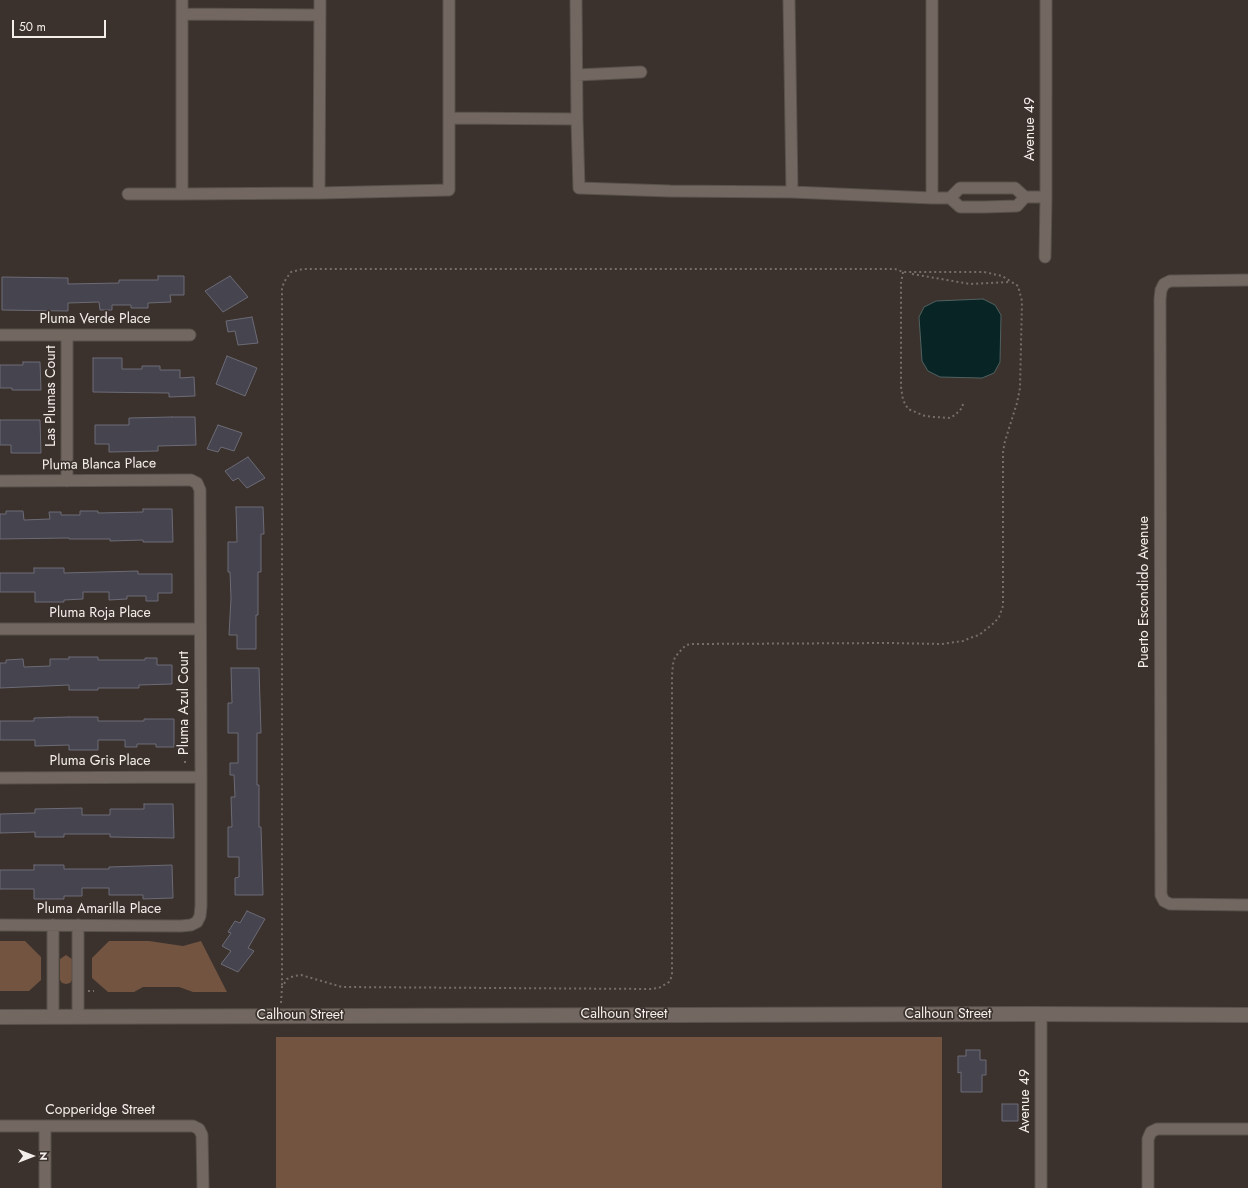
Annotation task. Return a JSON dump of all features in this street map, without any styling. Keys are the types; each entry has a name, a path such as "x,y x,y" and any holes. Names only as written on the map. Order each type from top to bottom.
{"street":[{"path":"182,0 182,194"},
{"path":"319,193 320,0"},
{"path":"128,194 319,193 448,190 449,0"},
{"path":"576,0 579,188 670,191 792,192 950,198 960,207 1017,206 1025,197"},
{"path":"789,0 792,192"},
{"path":"932,0 932,198"},
{"name":"Avenue 49","path":"1045,257 1046,0"},
{"path":"182,14 319,15"},
{"path":"577,75 641,72"},
{"path":"448,118 577,119"},
{"path":"950,198 960,188 1015,188 1025,197 1046,197"},
{"path":"984,207 985,188"},
{"name":"Puerto Escondido Avenue","path":"1248,280 1170,281 1164,284 1161,290 1160,299 1161,895 1164,901 1170,904 1248,905"},
{"name":"Pluma Verde Place","path":"0,335 190,335"},
{"name":"Las Plumas Court","path":"67,335 67,481"},
{"name":"Pluma Blanca Place","path":"0,481 191,480 197,483"},
{"name":"Pluma Azul Court","path":"197,483 200,490 201,777 201,906 200,916 197,922"},
{"name":"Pluma Roja Place","path":"0,629 200,629"},
{"name":"Pluma Gris Place","path":"0,778 201,777"},
{"name":"Pluma Amarilla Place","path":"0,925 182,926 191,925 197,922"},
{"path":"53,925 53,1017"},
{"path":"78,925 78,1016"},
{"name":"Avenue 49","path":"1041,1015 1041,1188"},
{"name":"Calhoun Street","path":"0,1017 1248,1015"},
{"name":"Copperidge Street","path":"0,1126 193,1126 199,1129 203,1140 203,1188"},
{"path":"45,1126 45,1188"},
{"path":"1148,1188 1148,1139 1151,1132 1158,1129 1248,1129"}],"path":[{"path":"281,1016 282,289 284,282 291,272 302,269 895,269 903,272 970,284 1001,281 1011,282"},
{"path":"282,987 287,979 301,975 342,987 659,988 669,982 672,976 672,676 675,657 682,648 686,645 692,644 942,644 963,641 979,635 994,623 999,617 1003,606 1002,452 1020,388 1022,301 1018,286 1002,276 984,272 903,272"},
{"path":"903,272 901,284 901,387 903,400 908,409 925,416 934,417 950,418 962,408 963,404"}],"shaded area":[{"path":"0,941 25,941 41,957 41,980 29,991 0,991"},
{"path":"109,941 149,941 183,946 201,941 227,992 193,992 179,987 143,987 134,992 108,992 92,978 92,958"},
{"path":"66,955 72,959 72,980 70,983 66,984 62,983 60,980 60,959"},
{"path":"276,1037 942,1037 942,1188 276,1188"}],"water":[{"path":"983,299 995,305 1001,315 1000,362 994,373 982,378 940,377 928,371 922,361 919,317 924,307 936,301"}],"building":[{"path":"158,276 184,276 184,295 170,295 171,302 148,303 148,308 131,308 131,305 112,305 112,310 100,310 99,302 68,303 68,311 2,310 2,277 68,278 68,284 119,283 119,280 158,280"},
{"path":"230,276 248,297 223,312 205,291"},
{"path":"252,317 258,343 238,345 235,331 228,332 226,321"},
{"path":"227,356 257,368 245,396 216,384"},
{"path":"93,358 122,358 122,369 142,369 142,366 160,366 160,370 180,370 180,378 194,377 195,396 169,397 169,393 93,392"},
{"path":"23,362 40,362 41,390 12,390 12,388 0,388 0,365 23,365"},
{"path":"195,417 196,445 158,446 158,451 109,452 109,444 95,444 95,425 129,425 129,418"},
{"path":"0,420 40,420 41,453 11,453 11,445 0,445"},
{"path":"218,425 242,433 234,451 221,447 218,452 207,449"},
{"path":"248,457 265,478 247,488 238,478 233,481 225,471"},
{"path":"236,507 263,507 264,534 261,534 261,572 258,572 256,649 237,649 237,635 229,635 231,598 230,572 228,572 228,542 237,542"},
{"path":"143,509 172,509 173,542 143,542 143,540 110,541 110,539 69,538 0,539 0,514 6,514 6,511 23,511 24,520 50,519 49,512 61,512 61,515 80,515 80,511 98,511 98,513 143,512"},
{"path":"34,568 64,568 64,573 138,571 138,574 172,574 172,593 158,593 158,601 146,601 146,596 127,596 127,599 109,600 109,592 83,592 83,599 64,600 64,602 35,602 35,592 0,592 0,573 34,573"},
{"path":"69,657 98,657 98,660 145,660 145,658 157,658 157,665 172,665 172,684 139,685 139,688 98,688 98,690 69,690 69,685 0,688 0,663 6,663 6,660 23,659 24,667 50,666 50,659 69,659"},
{"path":"231,668 259,668 261,733 257,733 257,785 259,785 259,827 261,827 263,895 235,895 235,878 239,877 239,857 228,857 228,827 232,827 231,797 235,797 234,775 230,775 230,763 238,763 238,733 228,733 228,703 232,703"},
{"path":"98,717 98,721 144,721 144,719 174,719 174,747 156,747 156,744 137,744 137,747 125,747 125,740 98,740 98,750 69,750 69,745 35,746 35,740 0,740 0,721 34,721 34,718"},
{"path":"144,804 173,804 174,838 110,837 110,834 64,834 64,837 35,837 35,832 0,833 0,814 35,813 35,809 82,808 82,815 110,815 110,809 144,809"},
{"path":"34,865 64,865 64,869 109,869 109,867 172,865 173,898 143,899 143,895 109,895 109,888 82,888 82,896 64,896 64,899 34,899 34,889 0,889 0,870 34,870"},
{"path":"247,911 265,919 248,948 254,951 238,972 221,964 231,951 222,946 231,933 228,932 235,921 240,923"},
{"path":"966,1050 980,1050 980,1060 986,1060 986,1075 982,1075 982,1092 961,1092 961,1072 958,1073 958,1056 966,1056"},
{"path":"1002,1104 1018,1104 1018,1121 1002,1121"}]}
